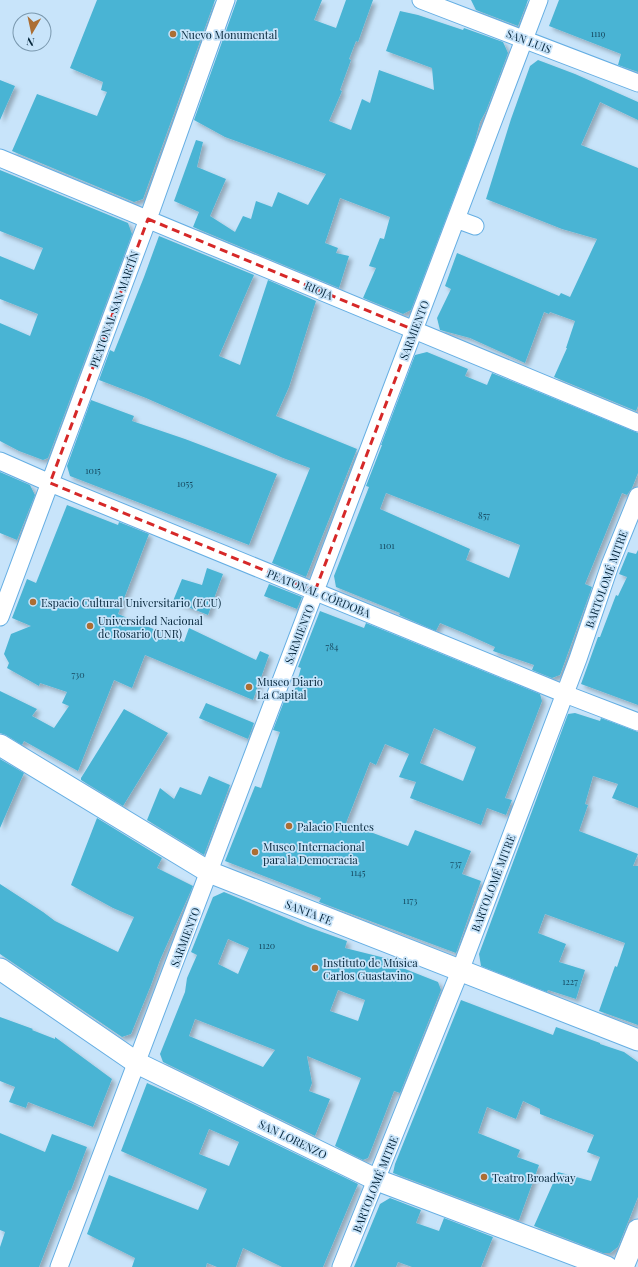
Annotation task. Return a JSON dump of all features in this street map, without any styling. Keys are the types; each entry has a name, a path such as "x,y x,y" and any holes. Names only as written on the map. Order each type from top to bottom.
{"main road":[{"name":"SANTA FE","path":"0,745 209,872 638,1040"},
{"name":"SAN LORENZO","path":"0,969 137,1063 377,1180 606,1267"},
{"path":"623,1267 638,1230"}],"street":[{"name":"PEATONAL SAN MARTÍN","path":"0,617 148,219 226,0"},
{"name":"SAN LUIS","path":"421,0 638,83"},
{"name":"SARMIENTO","path":"59,1267 539,0"},
{"name":"RIOJA","path":"0,158 638,423"},
{"path":"456,219 475,226"},
{"name":"PEATONAL CÓRDOBA","path":"0,461 50,483 565,694 638,722"},
{"name":"BARTOLOMÉ MITRE","path":"341,1267 460,971 565,694 610,565 638,496"}],"highlighted area":[{"path":"148,219 414,330 315,591 50,483"}],"building":[{"path":"97,0 215,0 143,199 134,202 12,151 37,94 97,116 107,92 101,90 103,82 70,68"},
{"path":"237,0 322,0 314,20 336,28 346,0 373,0 358,42 356,41 349,59 351,60 340,90 342,91 329,121 351,130 362,99 370,103 379,70 434,90 432,68 386,51 400,11 418,15 463,30 464,28 503,42 508,53 486,111 480,122 474,145 411,310 403,314 363,298 376,268 369,266 380,238 384,239 390,217 340,198 325,243 338,248 336,253 349,256 339,288 193,227 199,212 174,201 196,140 203,142 197,167 226,179 210,216 235,232 243,216 251,219 256,201 272,207 278,192 308,205 326,174 225,137 194,120"},
{"path":"471,0 528,0 518,26 476,10"},
{"path":"559,0 638,0 638,72 618,65 621,54 549,26"},
{"path":"538,60 575,74 638,102 638,120 600,102 581,145 638,168 638,406 636,411 554,377 567,348 575,321 550,312 549,314 544,312 525,363 470,338 440,330 437,318 451,289 445,286 457,253 559,296 561,293 570,297 597,239 562,229 486,199 511,119 530,66"},
{"path":"0,80 15,86 0,120"},
{"path":"0,170 128,223 132,234 48,458 43,460 19,451 0,441 0,323 30,336 38,314 0,299 0,256 34,270 43,248 0,231"},
{"path":"159,236 254,275 219,356 240,365 268,280 316,301 289,387 276,416 357,449 306,577 272,563 310,468 283,458 146,398 99,380 110,350 114,352"},
{"path":"427,352 468,369 465,376 487,385 492,373 638,433 638,473 632,488 627,495 622,493 585,584 592,587 560,675 552,678 532,670 534,665 493,651 495,647 464,633 440,623 436,631 399,615 400,613 336,587 334,576 369,487 366,486 415,355","holes":["386,493 520,545 509,578 466,560 470,549 380,509"]},
{"path":"91,400 134,416 132,421 185,439 277,474 249,545 70,476 67,466"},
{"path":"0,472 30,485 35,495 17,540 0,533"},
{"path":"67,505 118,525 119,522 149,534 118,614 184,642 189,628 256,660 260,651 269,655 253,700 145,655 132,688 114,680 78,771 24,741 22,745 0,733 0,691 37,709 32,716 54,728 69,706 62,703 67,692 40,683 39,686 7,668 9,663 4,654 11,634 31,626 12,618 27,579 36,583"},
{"path":"638,550 638,705 581,684 598,637 600,637 616,595 618,596 627,577 619,574 628,552 636,554"},
{"path":"207,568 223,574 208,615 173,601 182,579 202,585"},
{"path":"269,584 302,597 297,609 264,596"},
{"path":"320,611 364,628 366,623 540,694 542,701 505,798 512,800 506,815 487,808 481,825 410,798 416,782 399,777 409,754 385,744 376,765 370,762 346,823 408,846 415,830 471,851 462,874 481,881 456,953 319,902 321,898 225,861 255,786 261,788 280,732 273,730 286,696 292,699 301,668 298,667","holes":["434,728 476,747 463,781 420,763"]},
{"path":"206,703 254,723 248,739 199,718"},
{"path":"124,709 168,733 123,806 81,780 81,778"},
{"path":"575,713 600,721 601,718 638,732 638,808 612,798 618,784 593,776 585,804 588,805 579,831 638,854 633,866 638,866 638,1025 599,1011 625,943 545,914 538,933 566,944 559,962 585,970 576,999 548,990 547,992 481,966 479,954 568,714"},
{"path":"0,759 24,773 0,828"},
{"path":"209,776 230,785 204,855 147,820 160,788 174,799 180,787 201,795"},
{"path":"97,818 162,858 157,868 193,886 160,960 131,1034 122,1037 0,954 0,884 55,921 118,952 134,917 113,908 71,885"},
{"path":"224,892 308,927 347,941 345,948 397,961 395,965 438,982 441,990 400,1093 394,1091 368,1158 363,1160 335,1146 361,1078 307,1056 312,1083 309,1091 330,1099 315,1136 163,1062 160,1054 185,992 187,978 197,955 191,952 213,897","holes":["228,939 249,948 238,974 218,964","338,990 365,1000 358,1021 330,1011","195,1019 275,1050 263,1067 189,1036"]},
{"path":"461,1000 553,1035 556,1027 624,1052 638,1062 638,1197 618,1247 610,1253 603,1253 534,1226 558,1172 591,1181 600,1157 587,1152 594,1135 540,1114 540,1109 523,1101 516,1119 487,1107 478,1133 520,1150 517,1157 539,1165 519,1220 393,1173 395,1164"},
{"path":"0,1017 55,1039 55,1037 112,1079 93,1127 28,1102 26,1108 9,1102 15,1087 0,1081"},
{"path":"147,1083 358,1184 323,1267 282,1267 243,1248 236,1267 217,1267 207,1263 206,1267 132,1267 135,1258 87,1234 109,1175 198,1210 207,1189 121,1151","holes":["209,1129 239,1142 229,1166 199,1154"]},
{"path":"0,1133 45,1152 52,1134 87,1147 39,1267 0,1267 0,1247 5,1232 0,1230"},
{"path":"390,1198 421,1210 416,1223 439,1231 444,1218 493,1237 481,1267 412,1267 398,1262 396,1267 354,1267 380,1204"}],"place":[{"name":"Nuevo Monumental","path":"173,34"},
{"name":"Espacio Cultural Universitario (ECU)","path":"33,602"},
{"name":"Universidad Nacional de Rosario (UNR)","path":"90,626"},
{"name":"Museo Diario La Capital","path":"249,687"},
{"name":"Palacio Fuentes","path":"289,826"},
{"name":"Museo Internacional para la Democracia","path":"255,852"},
{"name":"Instituto de Música Carlos Guastavino","path":"315,968"},
{"name":"Teatro Broadway","path":"484,1177"}]}
